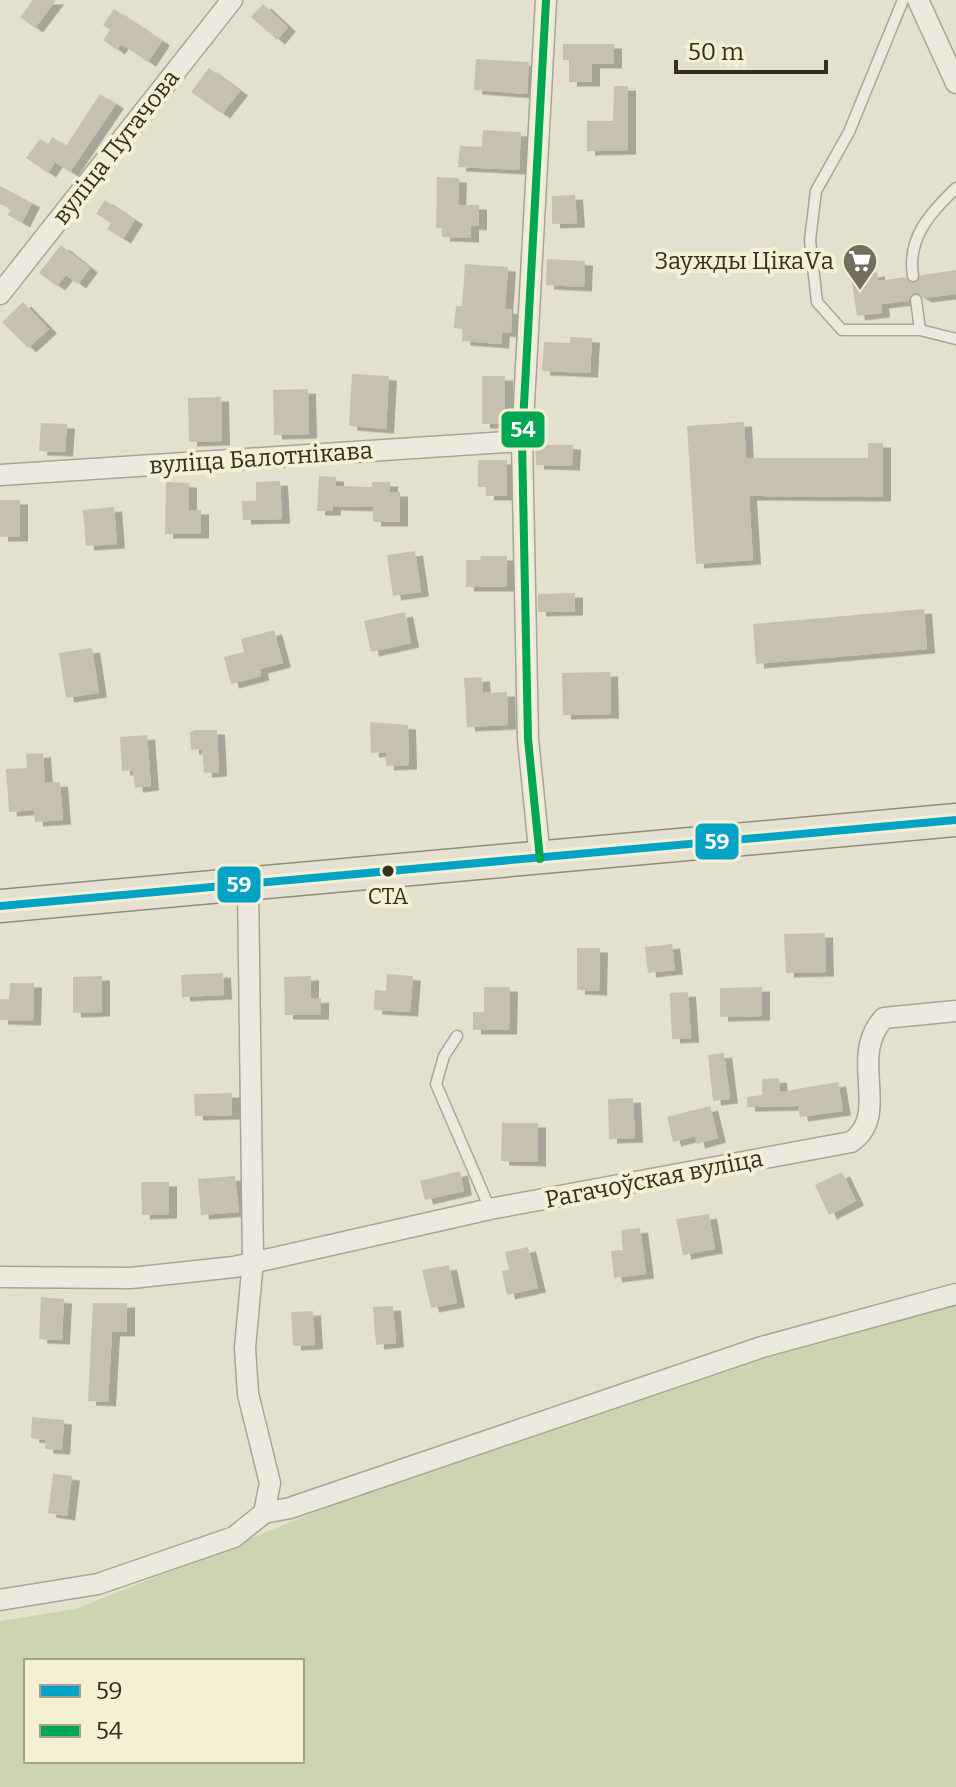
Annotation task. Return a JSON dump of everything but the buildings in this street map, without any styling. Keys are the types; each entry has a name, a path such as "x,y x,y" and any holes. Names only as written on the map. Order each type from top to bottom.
{"main road":[{"path":"0,906 956,820"}],"street":[{"name":"вуліца Пугачова","path":"0,294 232,0"},
{"path":"540,859 528,739 522,441 546,0"},
{"path":"918,0 956,83"},
{"name":"вуліца Балотнікава","path":"0,475 522,441"},
{"path":"248,884 253,1260 245,1348 248,1394 270,1483 264,1513"},
{"name":"Рагачоўская вуліца","path":"0,1277 131,1278 234,1267 253,1260 490,1209 851,1142 865,1132 870,1118 869,1045 873,1030 884,1018 956,1011"},
{"path":"0,1600 98,1584 234,1537 264,1513 290,1508 762,1347 956,1294"}],"lane":[{"path":"903,0 849,132 816,191 810,240 817,302 842,330 920,330 956,339"},
{"path":"913,276 911,265 921,224 956,188"},
{"path":"916,300 920,330"},
{"path":"457,1036 444,1056 436,1084 490,1209"}],"green space":[{"path":"956,1301 956,1787 0,1787 0,1621 76,1609 407,1475 766,1351"}],"transit line":[{"name":"54","path":"540,859 528,739 522,441 546,0"},
{"name":"59","path":"0,906 956,820"}],"place":[{"name":"Заужды ЦікаVа","path":"860,292"},
{"name":"СТА","path":"388,871"}]}
